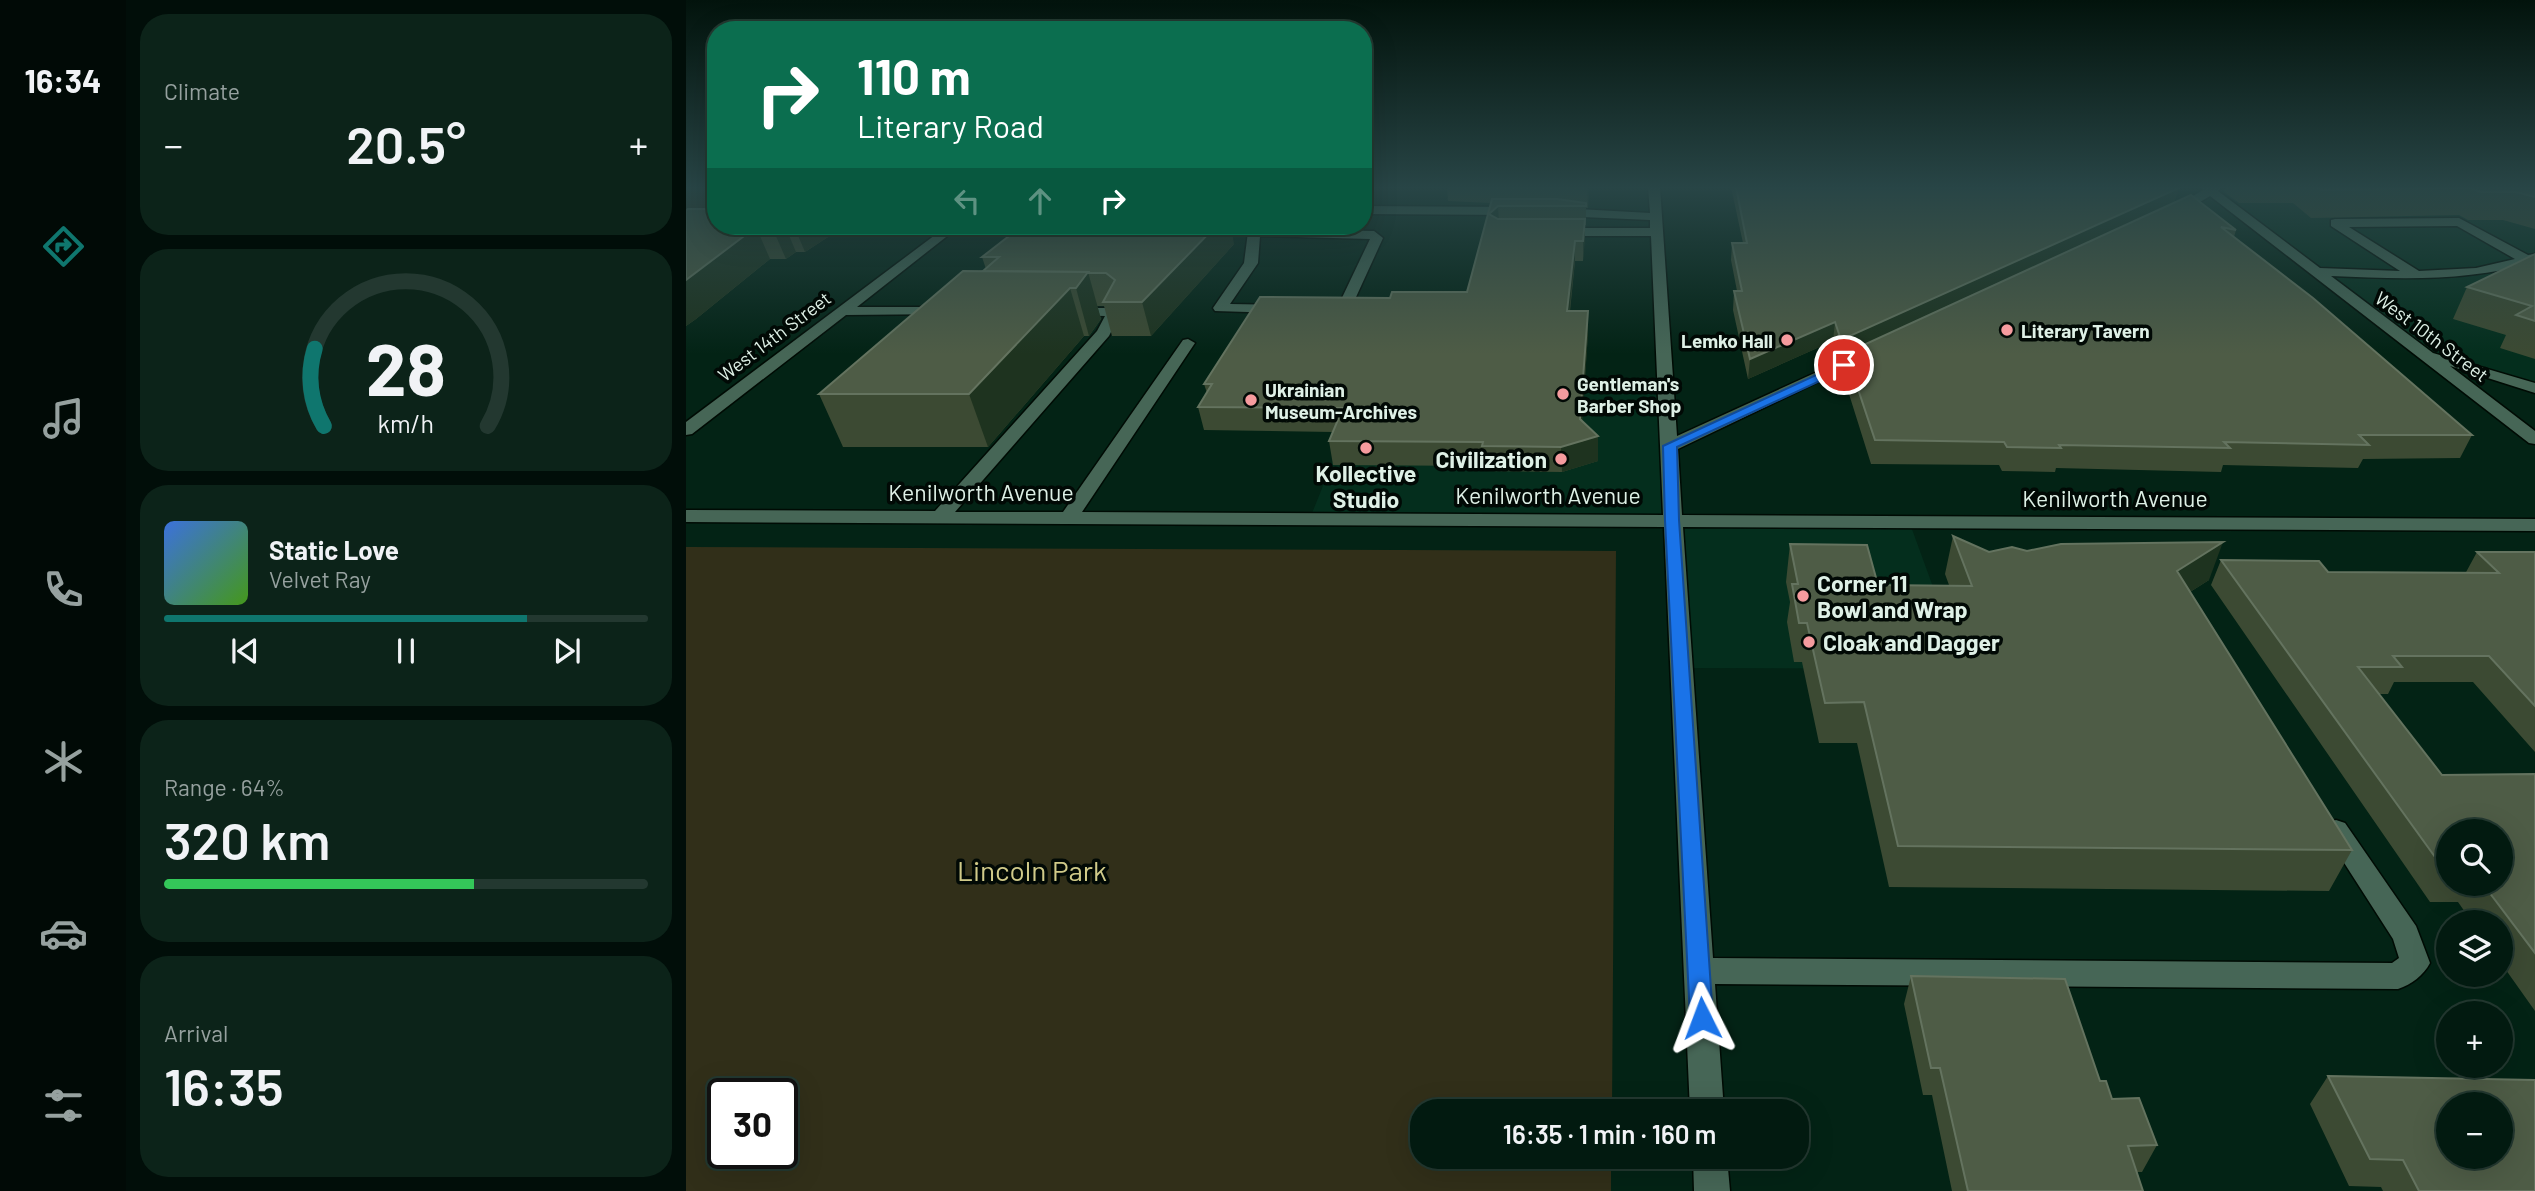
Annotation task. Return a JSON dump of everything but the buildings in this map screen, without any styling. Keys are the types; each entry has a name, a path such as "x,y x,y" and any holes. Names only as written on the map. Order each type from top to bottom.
{"street":[{"name":"West 14th Street","path":"686,430 694,417 932,243"},
{"path":"1254,243 1251,263 1220,308 1331,309 1346,305 1375,243"},
{"path":"1658,243 1706,1099"},
{"name":"West 10th Street","path":"2281,243 2535,439"},
{"path":"2365,243 2416,275"},
{"path":"2499,243 2531,259"},
{"path":"2318,272 2416,275 2476,272 2531,259"},
{"path":"841,311 962,312"},
{"path":"940,517 1104,333 1114,312 1059,312"},
{"path":"1069,517 1188,343"},
{"path":"1670,446 1882,348"},
{"path":"2421,352 2535,388"},
{"name":"Kenilworth Avenue","path":"686,516 2535,525"},
{"path":"1699,971 2398,976 2415,963 2406,935 2322,809"},
{"path":"1711,1169 1712,1191"}],"shaded area":[{"path":"2278,243 2535,243 2535,388 2421,352"},
{"path":"1376,355 1507,383 1666,384 1672,520 1310,518"},
{"path":"1672,520 1909,521 1963,669 1680,668"}],"green space":[{"name":"Lincoln Park","path":"686,547 1616,551 1612,1099 1410,1099 1410,1169 1611,1169 1611,1191 686,1191"}],"place":[{"name":"Literary Tavern","path":"2007,330"},
{"name":"Lemko Hall","path":"1787,340"},
{"name":"Gentleman's Barber Shop","path":"1563,394"},
{"name":"Ukrainian Museum-Archives","path":"1251,400"},
{"name":"Kollective Studio","path":"1366,448"},
{"name":"Civilization","path":"1561,459"},
{"name":"Corner 11 Bowl and Wrap","path":"1803,596"},
{"name":"Cloak and Dagger","path":"1809,642"}],"route":[{"path":"1702,1018 1672,520 1670,446 1844,365"}]}
